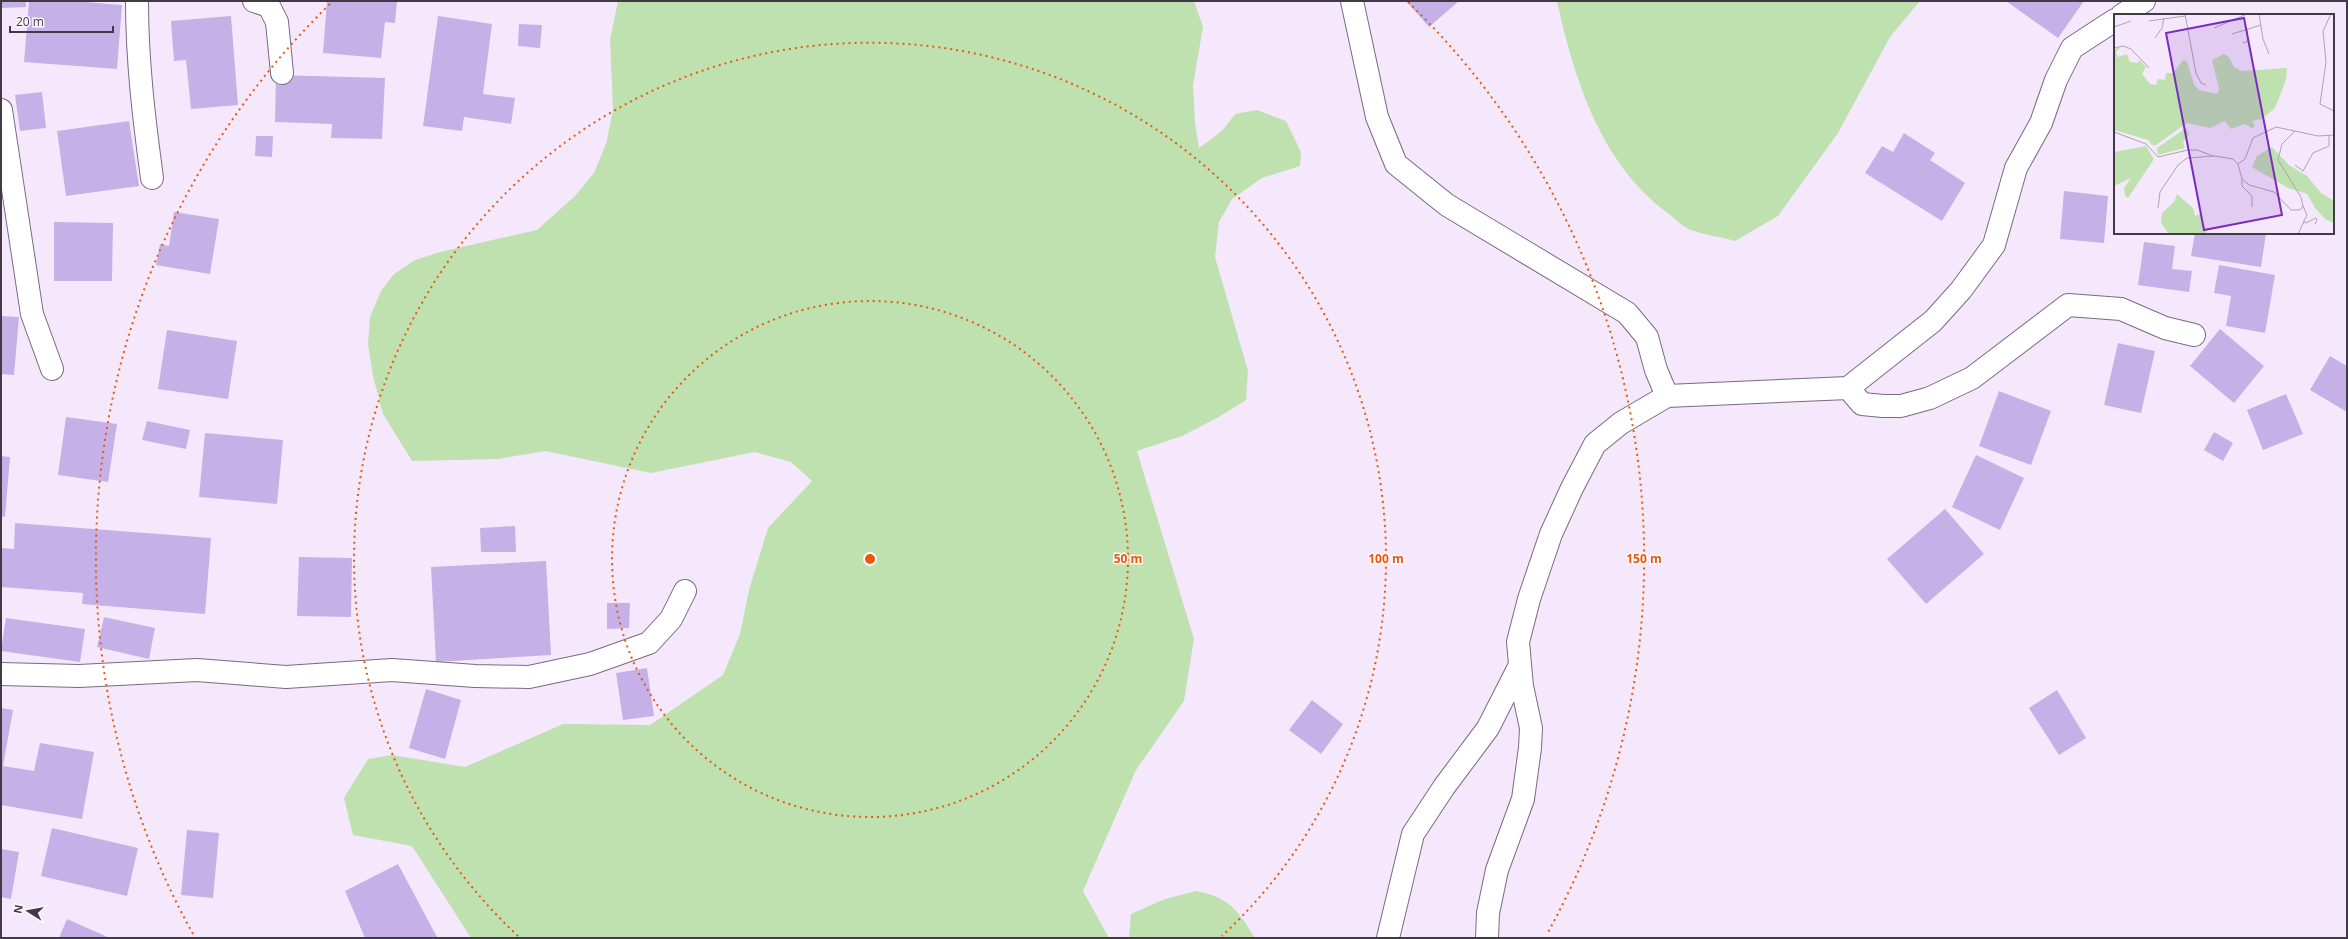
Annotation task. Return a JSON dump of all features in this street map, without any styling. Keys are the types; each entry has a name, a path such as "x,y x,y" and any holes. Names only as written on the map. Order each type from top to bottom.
{"street":[{"path":"138,1 138,53 141,100 152,178"},
{"path":"254,1 269,6 277,22 282,73"},
{"path":"1352,1 1377,117 1396,164 1447,205 1627,312 1647,337 1656,370 1667,396"},
{"path":"2124,14 2144,1"},
{"path":"1487,938 1488,913 1497,870 1523,799 1530,748 1531,728 1519,667 1518,642 1529,599 1551,534 1595,444 1621,423 1667,396 1848,388 1933,321 1962,290 1994,245 2016,168 2041,123 2056,80 2072,48 2114,21"},
{"path":"1,110 32,314 52,369"},
{"path":"1848,388 1862,404 1900,406 1930,398 1972,378 2068,305 2121,309 2165,328 2194,335"},
{"path":"1,674 79,676 197,670 286,678 362,670 392,670 475,676 529,677 590,664 649,643 671,619 684,591"},
{"path":"1388,938 1413,834 1444,787 1488,728 1519,667"}],"green space":[{"path":"618,1 1194,1 1203,27 1193,85 1195,123 1199,148 1222,131 1235,114 1257,110 1286,121 1301,152 1300,166 1262,178 1232,199 1219,222 1215,257 1248,371 1246,400 1217,418 1182,436 1137,451 1194,639 1184,701 1136,770 1083,891 1109,938 471,938 412,846 353,835 344,798 368,759 392,755 465,767 563,724 650,725 723,675 740,634 749,590 768,528 812,481 791,462 755,452 651,473 545,451 498,459 412,461 383,414 373,376 368,344 370,317 381,291 394,274 415,260 440,252 537,230 575,196 594,173 606,144 613,110 610,40"},
{"path":"1557,1 1920,1 1890,37 1838,133 1778,216 1735,241 1696,232 1685,227 1645,194 1625,171 1608,146 1582,90 1572,60"},
{"path":"1196,891 1217,897 1232,906 1238,912 1255,938 1129,938 1131,914 1165,899"}],"building":[{"path":"1,1 26,1 26,7 1,8"},
{"path":"29,1 73,1 122,5 117,69 24,62"},
{"path":"327,1 397,1 395,23 385,22 381,58 323,53"},
{"path":"1406,1 1459,1 1429,27"},
{"path":"2006,1 2084,1 2058,38"},
{"path":"231,16 238,105 191,109 186,60 174,61 171,21"},
{"path":"438,16 492,24 483,94 515,98 511,124 464,117 462,131 423,126"},
{"path":"519,24 542,25 540,48 518,46"},
{"path":"276,75 385,78 382,139 331,138 332,124 275,122"},
{"path":"42,92 46,128 20,131 15,95"},
{"path":"129,121 139,186 66,196 57,131"},
{"path":"1904,133 1935,153 1930,160 1965,183 1942,221 1865,173 1882,146 1893,152"},
{"path":"256,136 273,136 272,157 255,156"},
{"path":"2064,191 2108,196 2104,243 2060,239"},
{"path":"174,212 219,219 210,274 156,265 160,244 169,246"},
{"path":"54,222 113,223 112,281 54,281"},
{"path":"2195,234 2266,234 2261,267 2191,256"},
{"path":"2144,242 2175,246 2172,269 2192,271 2189,292 2138,285"},
{"path":"2219,265 2275,275 2265,333 2226,326 2231,296 2214,293"},
{"path":"1,316 19,317 14,375 1,374"},
{"path":"2220,329 2264,366 2234,403 2190,366"},
{"path":"167,330 237,341 228,399 158,389"},
{"path":"2118,343 2155,351 2141,413 2104,405"},
{"path":"2330,356 2347,366 2347,412 2310,390"},
{"path":"1999,391 2051,411 2031,465 1979,446"},
{"path":"2286,394 2303,434 2263,450 2247,410"},
{"path":"66,417 117,424 108,482 58,475"},
{"path":"147,421 190,430 186,449 142,440"},
{"path":"2214,432 2233,443 2223,461 2204,450"},
{"path":"205,433 283,440 277,504 199,497"},
{"path":"1976,455 2024,478 2000,530 1952,507"},
{"path":"1,456 10,457 5,517 1,516"},
{"path":"1945,509 1984,554 1926,604 1887,559"},
{"path":"15,523 211,538 205,614 82,604 83,593 1,587 1,548 14,549"},
{"path":"515,526 516,552 481,552 480,528"},
{"path":"299,557 352,558 351,617 297,616"},
{"path":"546,561 551,655 436,662 431,567"},
{"path":"607,603 630,603 629,628 607,629"},
{"path":"104,617 155,628 149,659 97,647"},
{"path":"6,618 85,629 80,662 1,651"},
{"path":"647,668 654,716 623,720 616,673"},
{"path":"426,689 461,700 445,759 409,748"},
{"path":"2057,690 2086,738 2059,755 2029,708"},
{"path":"1312,700 1343,724 1321,754 1289,730"},
{"path":"1,708 13,710 3,766 34,771 40,743 94,752 82,819 1,805"},
{"path":"52,828 138,848 127,896 41,876"},
{"path":"187,830 219,833 213,898 181,895"},
{"path":"1,849 19,852 11,899 1,897"},
{"path":"398,864 437,937 365,938 345,891"},
{"path":"67,919 110,938 59,938"}]}
